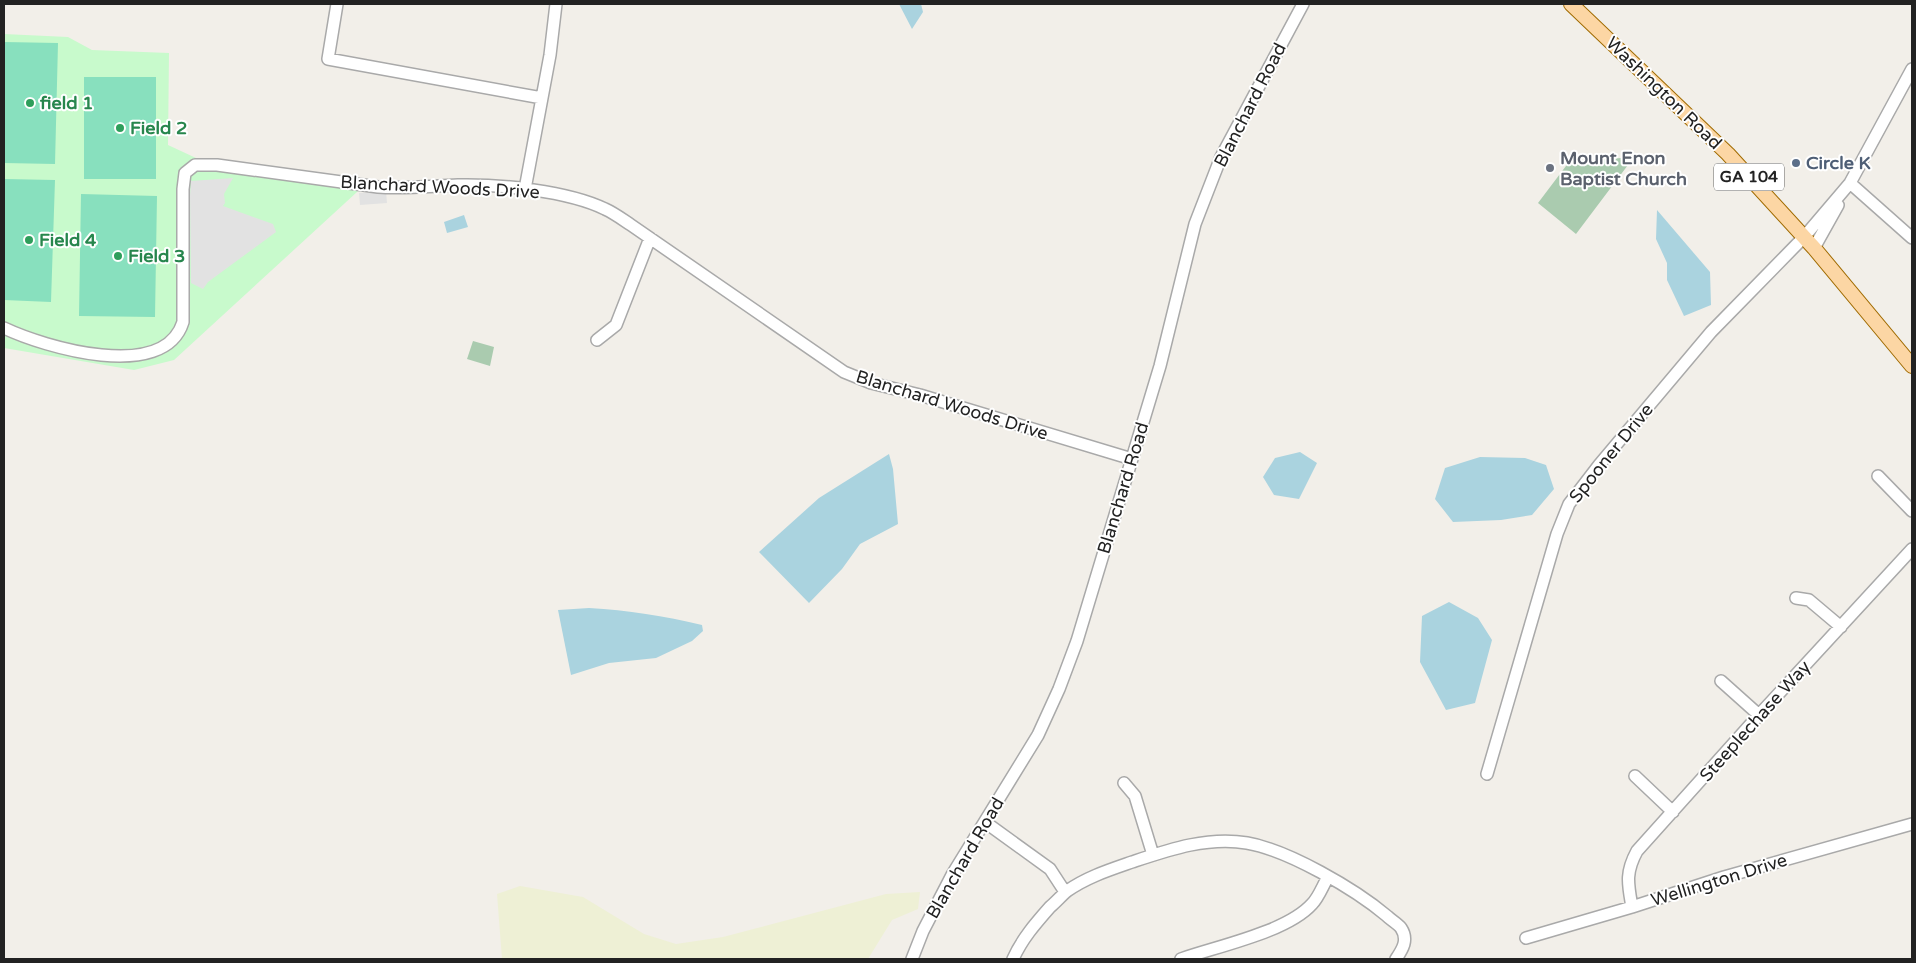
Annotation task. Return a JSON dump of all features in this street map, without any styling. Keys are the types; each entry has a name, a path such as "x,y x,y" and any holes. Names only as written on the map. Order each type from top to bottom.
{"main road":[{"name":"Washington Road","path":"1571,4 1728,154 1814,248 1912,366"}],"street":[{"path":"338,4 328,59 542,98"},
{"path":"525,189 550,55 556,4"},
{"name":"Blanchard Road","path":"912,959 923,931 952,875 1038,735 1060,689 1077,641 1160,366 1196,224 1221,157 1304,4"},
{"path":"1814,248 1912,69"},
{"name":"Blanchard Woods Drive","path":"4,328 25,338 47,345 102,356 132,355 152,351 169,343 177,336 183,322 183,188 184,174 194,165 217,165 378,187 460,185 525,189 577,198 605,209 844,372 871,383 920,395 1132,459"},
{"path":"1850,183 1912,238"},
{"name":"Spooner Drive","path":"1487,774 1557,534 1569,504 1599,465 1711,332 1804,237 1850,183"},
{"path":"597,340 616,325 650,238"},
{"path":"1878,476 1912,511"},
{"name":"Steeplechase Way","path":"1632,907 1627,879 1630,863 1637,851 1912,549"},
{"path":"1796,598 1810,600 1841,627"},
{"path":"1721,681 1759,715"},
{"path":"1635,776 1672,812"},
{"path":"1124,783 1135,796 1153,855"},
{"path":"985,822 1050,869 1065,892"},
{"name":"Wellington Drive","path":"1526,938 1632,907 1724,877 1912,824"},
{"path":"1013,959 1026,936 1065,892 1094,875 1172,849 1212,842 1246,843 1281,853 1328,877 1367,901 1401,928 1405,938 1404,946 1396,959"},
{"path":"1181,959 1195,957 1294,919 1313,903 1328,877"}],"green space":[{"path":"4,34 68,37 92,50 169,53 168,145 196,158 369,181 174,360 134,370 4,348"},
{"name":"field 1","path":"4,42 58,43 55,164 4,163"},
{"name":"Field 2","path":"84,77 156,77 156,179 84,179"},
{"path":"1634,157 1576,234 1538,203 1569,162"},
{"name":"Field 4","path":"4,179 55,180 51,302 4,300"},
{"name":"Field 3","path":"81,194 157,196 155,317 79,316"},
{"path":"473,341 494,347 490,366 467,359"},
{"path":"520,886 583,897 644,934 676,944 723,937 886,894 920,892 918,909 892,920 868,959 502,959 497,894"}],"shaded area":[{"path":"233,178 224,194 225,203 223,206 273,224 276,232 208,282 203,289 191,283 191,181"},
{"path":"386,191 387,203 360,205 359,193"}],"water":[{"path":"899,4 921,4 923,12 912,29"},
{"path":"1657,210 1710,272 1711,305 1684,316 1667,280 1667,263 1656,239"},
{"path":"464,215 468,227 447,233 444,222"},
{"path":"1300,452 1317,463 1299,499 1274,495 1263,477 1275,458"},
{"path":"889,454 893,469 898,524 860,544 842,569 809,603 759,552 819,498"},
{"path":"1480,457 1525,458 1546,465 1554,489 1532,515 1501,520 1453,522 1435,499 1445,468"},
{"path":"1449,602 1478,618 1492,640 1475,703 1446,710 1420,662 1422,616"},
{"path":"589,608 632,612 674,619 702,625 703,631 692,641 656,658 609,663 571,675 558,610"}],"place":[{"name":"field 1","path":"30,103"},
{"name":"Field 2","path":"120,128"},
{"name":"Circle K","path":"1796,163"},
{"name":"Mount Enon Baptist Church","path":"1550,168"},
{"name":"Field 4","path":"29,240"},
{"name":"Field 3","path":"118,256"}]}
